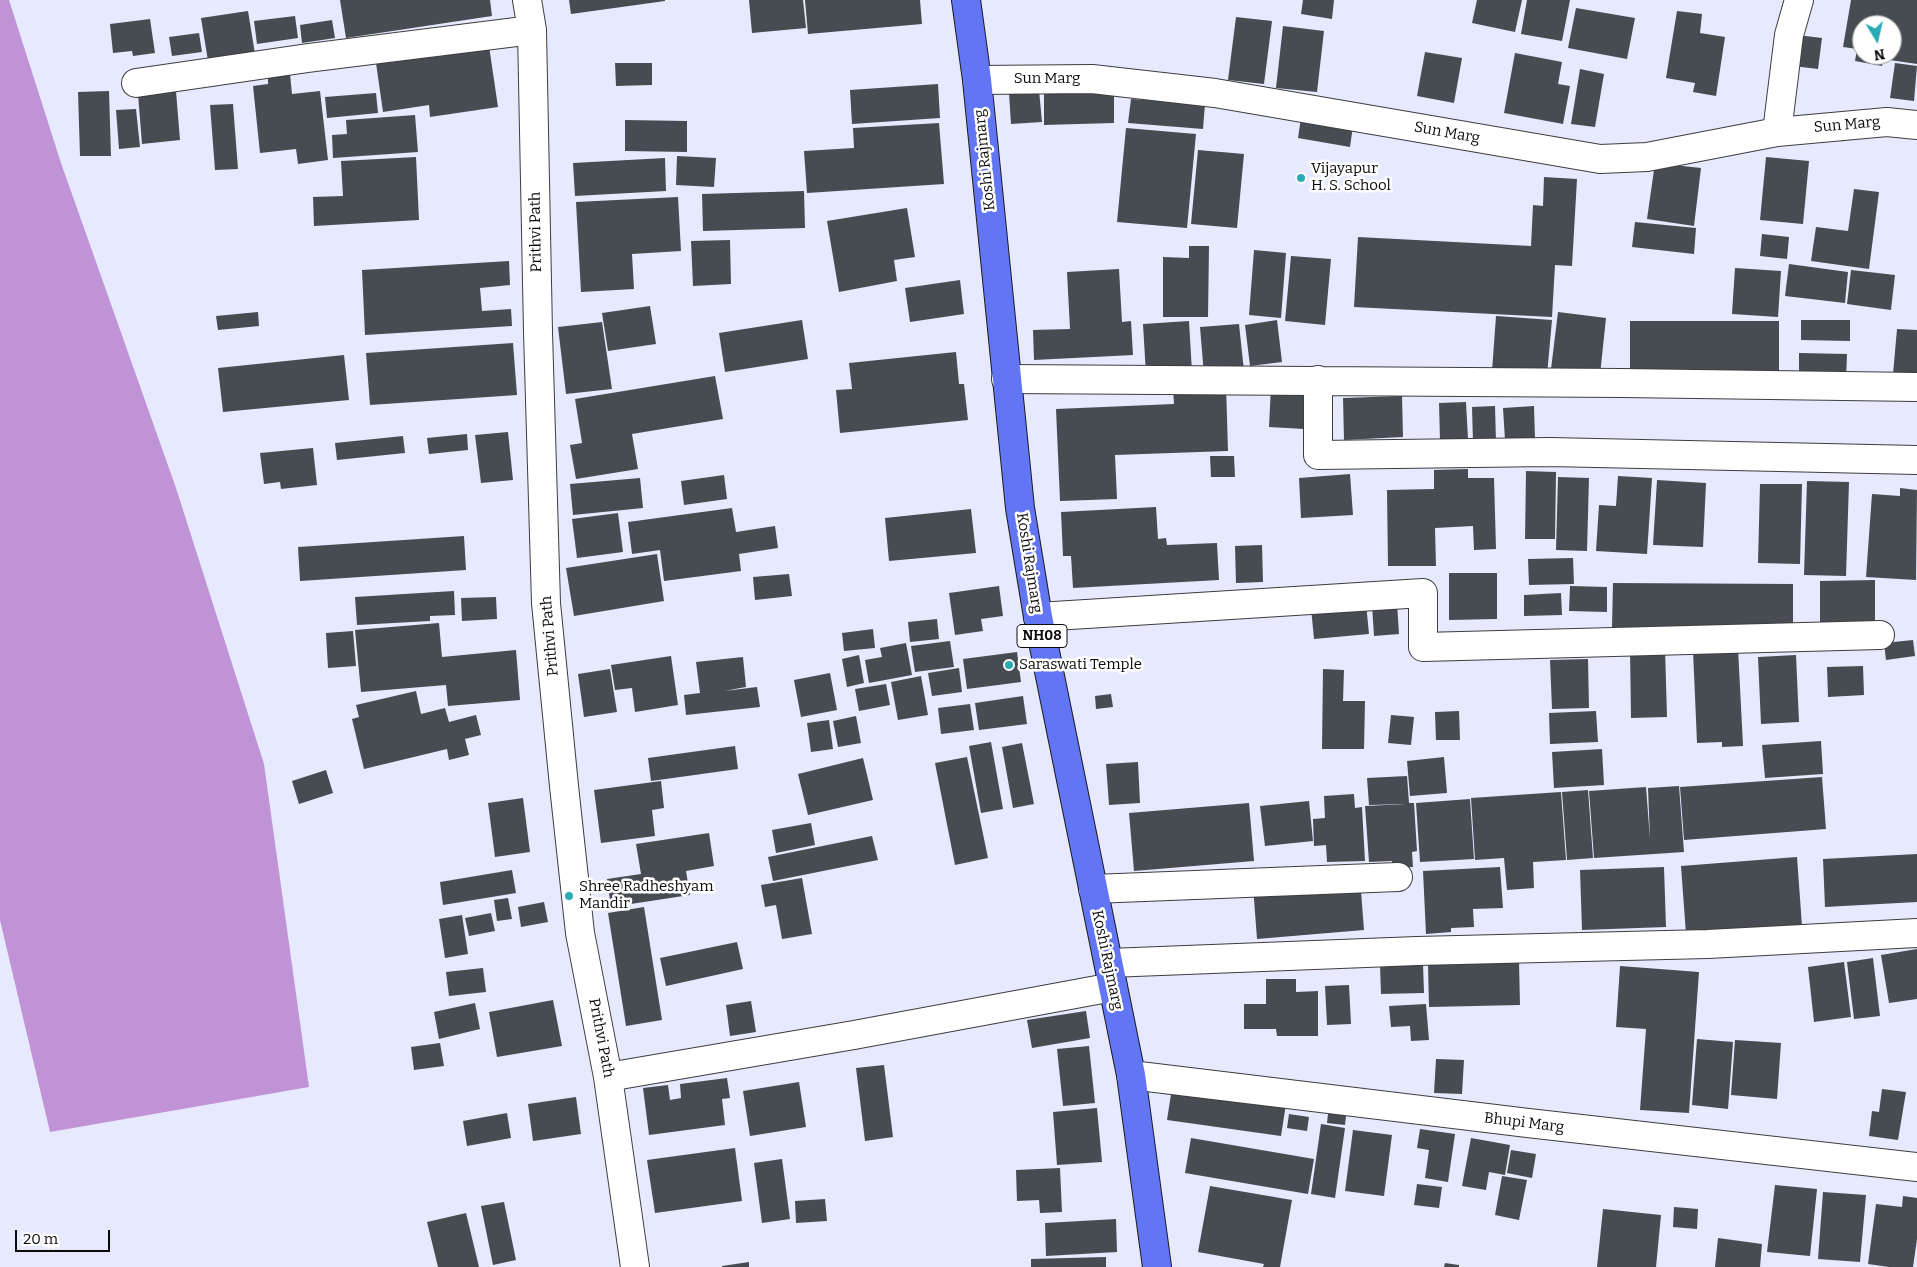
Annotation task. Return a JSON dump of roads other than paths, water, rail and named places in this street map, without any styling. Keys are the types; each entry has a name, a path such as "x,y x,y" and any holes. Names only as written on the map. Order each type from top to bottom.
{"main road":[{"name":"Koshi Rajmarg","path":"966,0 977,80 1020,508 1038,616 1131,1075 1157,1267"}],"street":[{"name":"Prithvi Path","path":"527,0 532,30 537,322 546,603 580,933 608,1077 634,1267"},
{"path":"1777,132 1789,35 1799,0"},
{"path":"136,83 308,58 532,30"},
{"name":"Sun Marg","path":"977,80 1092,79 1215,93 1600,159 1647,157 1777,132 1887,122 1917,126"},
{"path":"1006,379 1318,380 1917,388"},
{"path":"1318,380 1318,456 1550,452 1917,460"},
{"path":"1038,616 1423,593 1423,647 1880,635"},
{"path":"1093,890 1398,877"},
{"path":"608,1077 845,1036 1111,975 1417,951 1708,944 1917,934"},
{"name":"Bhupi Marg","path":"1131,1075 1518,1122 1917,1167"}],"place":[{"name":"Vijayapur H. S. School","path":"1301,178"},
{"name":"Saraswati Temple","path":"1009,665"},
{"name":"Shree Radheshyam Mandir","path":"569,896"}]}
